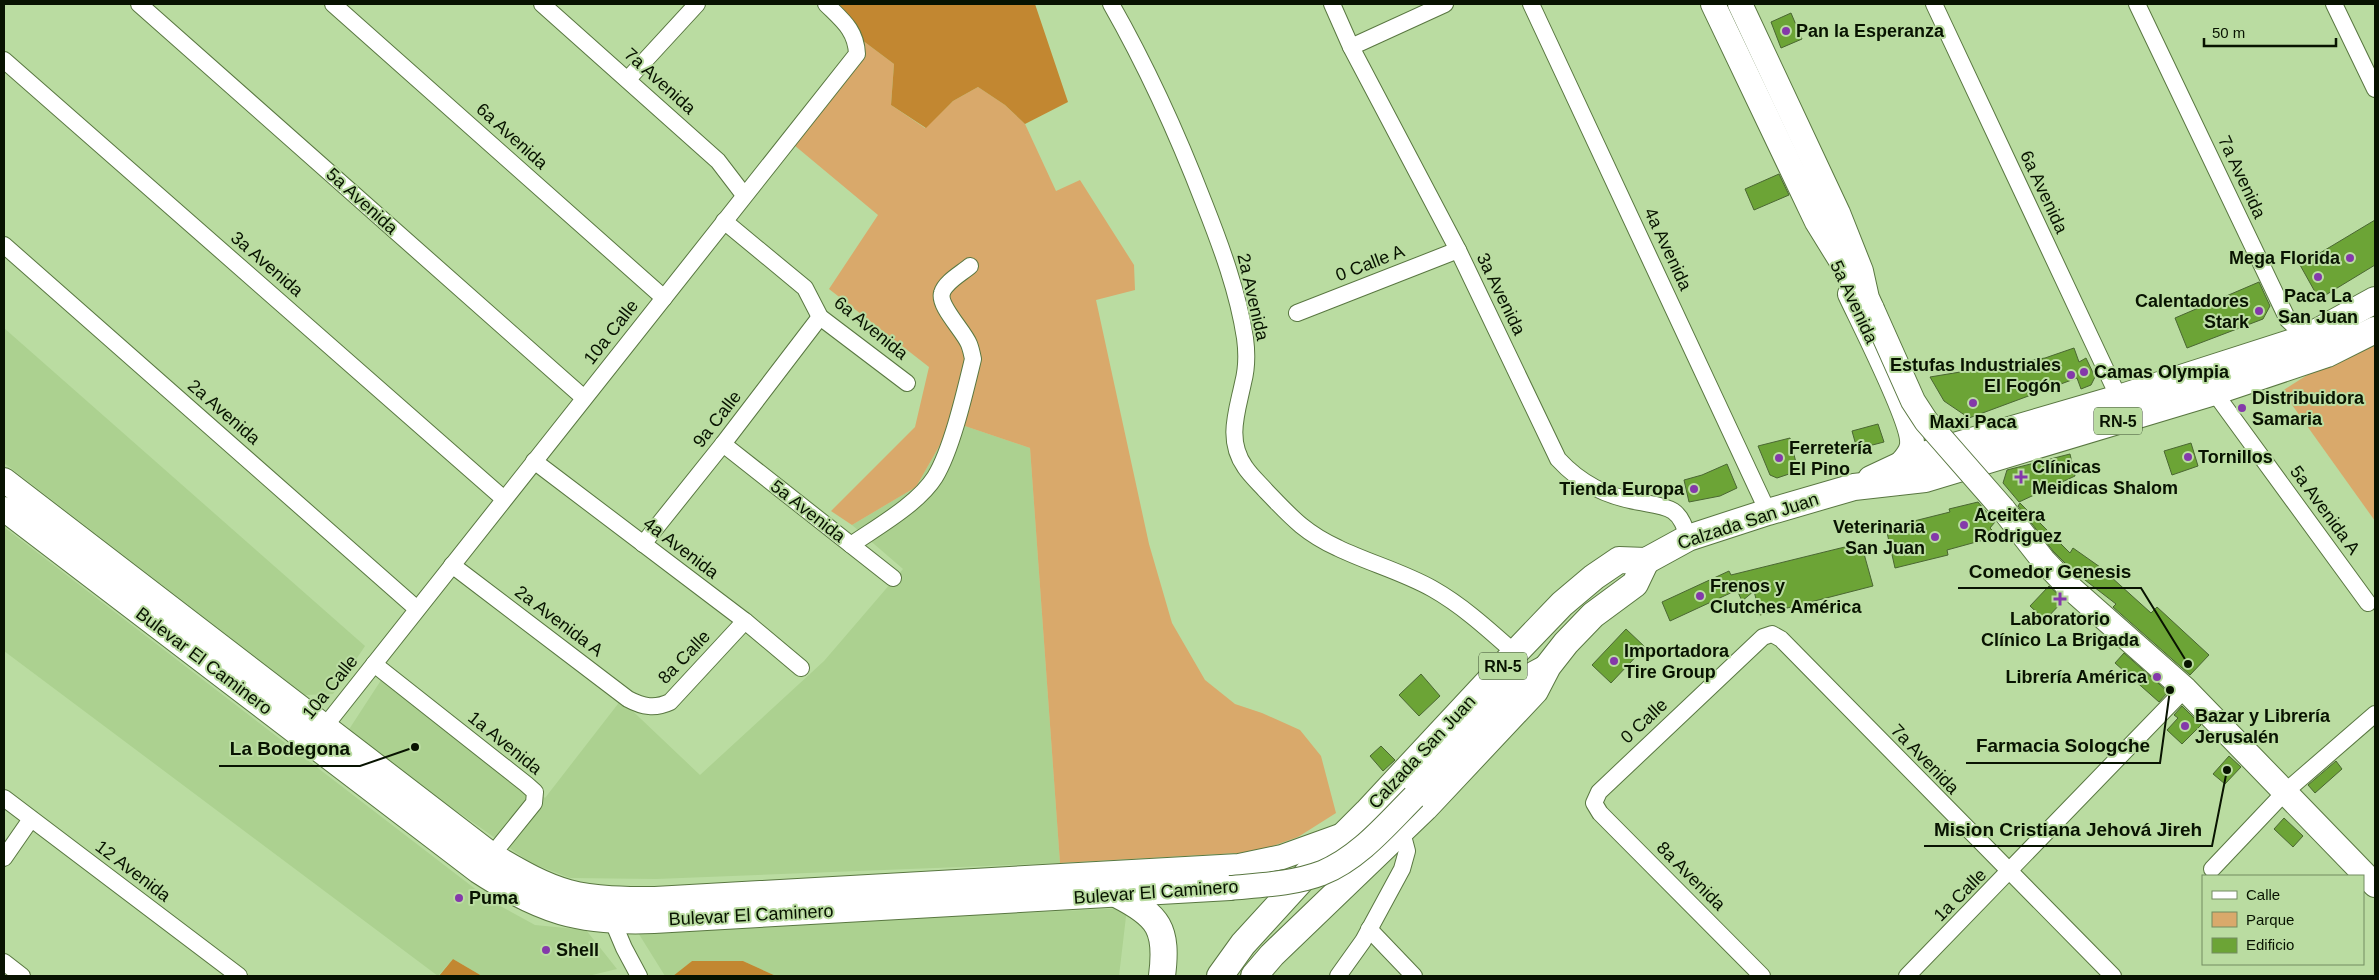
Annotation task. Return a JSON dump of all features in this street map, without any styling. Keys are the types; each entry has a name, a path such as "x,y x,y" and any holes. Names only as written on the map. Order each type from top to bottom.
{"main road":[{"name":"5a Avenida","path":"1713,4 1894,389 1912,436 1910,451 1900,465"},
{"name":"5a Avenida","path":"1740,4 1838,213 1912,385 1929,414 1952,437 1964,442"},
{"name":"5a Avenida","path":"1838,213 1861,271 1869,304"},
{"name":"5a Avenida","path":"1817,222 1849,277 1869,304 1918,408 1938,436 2003,509 2043,560 2066,584 2185,689 2375,885"},
{"name":"Calzada San Juan","path":"1220,976 1249,937 1515,653 1562,604 1594,577 1619,560 1646,561 1688,538 1854,487 1900,465 1964,442 2119,398 2306,338 2375,300"},
{"name":"Calzada San Juan","path":"1854,487 1925,479 2214,392 2327,354 2375,330"},
{"name":"Bulevar El Caminero","path":"4,480 224,663 317,735 492,855 523,873 569,892 609,897 655,899 1239,866 1282,857 1343,835"},
{"name":"Bulevar El Caminero","path":"4,508 224,663"},
{"name":"RN-5","path":"1254,976 1272,955 1397,837 1535,691 1548,666 1566,642 1593,615 1634,584 1646,561"},
{"name":"Bulevar El Caminero","path":"317,735 427,833 514,894 564,914 613,922 1118,896 1230,888 1294,881 1323,872 1369,842 1414,797 1493,710 1524,679 1548,666"},
{"path":"1372,807 1397,837"},
{"path":"1118,896 1143,908 1161,932 1163,946 1162,976"},
{"path":"609,897 613,922"}],"street":[{"name":"5a Avenida","path":"139,4 584,398"},
{"name":"6a Avenida","path":"333,4 664,298"},
{"name":"7a Avenida","path":"542,4 718,161 744,195"},
{"path":"628,79 697,4"},
{"name":"10a Calle","path":"317,735 857,54 856,41 851,28 826,4"},
{"name":"2a Avenida","path":"1111,4 1139,53 1178,134 1222,250 1244,336 1246,352 1246,368 1235,414 1234,428 1235,442 1245,467 1300,527 1336,548 1395,571 1434,590 1476,619 1515,653"},
{"name":"3a Avenida","path":"1332,4 1351,47 1458,250 1558,459 1569,471 1597,490 1620,498 1672,510 1679,516 1688,538"},
{"path":"1351,47 1445,4"},
{"name":"4a Avenida","path":"1531,4 1768,512"},
{"name":"6a Avenida","path":"1934,4 2119,398"},
{"name":"7a Avenida","path":"2137,4 2288,320 2306,338 2327,354"},
{"path":"2334,4 2375,89"},
{"name":"3a Avenida","path":"4,60 504,499"},
{"name":"6a Avenida","path":"724,221 805,288 820,317 907,383"},
{"name":"2a Avenida","path":"4,244 417,609"},
{"name":"0 Calle A","path":"1297,313 1458,250"},
{"path":"851,545 886,521 920,493 934,478 946,454 973,359 966,339 944,305 942,293 946,286 970,266"},
{"name":"9a Calle","path":"643,544 723,444 820,317"},
{"name":"5a Avenida A","path":"2214,392 2368,603"},
{"name":"5a Avenida","path":"723,444 893,578"},
{"name":"4a Avenida","path":"534,461 745,621 801,668"},
{"name":"2a Avenida A","path":"452,565 628,699 645,706"},
{"name":"8a Calle","path":"645,706 653,707 670,702 745,621"},
{"name":"7a Avenida","path":"1772,634 1781,639 2009,873 2113,976"},
{"name":"0 Calle","path":"1594,803 1599,792 1691,704 1763,637 1772,634"},
{"name":"1a Avenida","path":"377,660 389,676 535,792 534,803 492,855"},
{"name":"1a Calle","path":"1908,976 2185,689"},
{"path":"2212,869 2285,792 2375,714"},
{"name":"12 Avenida","path":"4,798 239,976"},
{"name":"8a Avenida","path":"1594,803 1600,813 1762,976"},
{"path":"4,858 31,820"},
{"path":"1338,976 1369,930 1405,862 1407,851 1397,837"},
{"path":"613,922 639,976"},
{"path":"1369,930 1414,976"},
{"path":"4,962 22,976"}],"shaded area":[{"path":"830,4 1035,4 1068,102 1025,124 1005,105 978,87 953,101 926,128 891,105 894,64 862,40"},
{"path":"4,328 365,646 333,694 305,695 4,463"},
{"path":"953,422 1030,448 1060,863 656,879 570,878 531,863 346,734 387,671 545,798 621,700 700,775 824,661 903,569 852,525 916,487"},
{"path":"4,527 491,901 535,925 586,930 617,969 588,976 482,976 453,959 438,976 4,651"},
{"path":"1127,908 1119,976 776,976 743,961 692,961 673,976 665,976 637,931"},
{"path":"453,959 482,976 439,976"},
{"path":"692,961 743,961 776,976 673,976"}],"green space":[{"path":"862,40 894,64 891,105 925,128 953,101 978,87 1005,105 1025,124 1056,191 1080,180 1134,265 1135,290 1096,300 1149,544 1172,623 1205,680 1235,704 1262,713 1300,730 1321,756 1336,813 1298,837 1256,852 1060,863 1030,448 953,422 916,487 852,525 831,511 915,427 929,367 829,289 878,215 788,140"},
{"path":"2375,332 2375,521 2282,391"}],"building":[{"name":"Pan la Esperanza","path":"1791,13 1802,39 1781,48 1771,22"},
{"path":"1779,174 1789,195 1754,210 1745,189"},
{"path":"2375,220 2375,265 2319,299 2300,265"},
{"path":"2259,282 2270,306 2263,319 2187,348 2175,318"},
{"path":"2074,348 2079,362 2086,358 2095,377 2091,385 2081,389 2077,378 1969,418 1944,401 1930,377 2045,358"},
{"path":"1878,424 1884,442 1857,449 1852,431"},
{"name":"Ferretería El Pino","path":"1790,438 1798,471 1777,478 1770,475 1758,446"},
{"path":"2191,443 2198,466 2172,475 2164,451"},
{"path":"2070,454 2075,476 2019,502 2003,483 2007,470"},
{"path":"1727,464 1737,488 1720,496 1689,502 1684,480 1702,475"},
{"path":"1978,502 1995,522 1990,528 1998,536 1947,550 1948,555 1895,568 1886,528 1950,512 1949,509"},
{"path":"2020,503 2070,553 2073,548 2100,567 2151,613 2157,607 2209,655 2190,675 2113,607 2116,604 2072,570 2053,551 2018,506"},
{"path":"1861,543 1873,586 1760,615 1754,591 1742,601 1737,590 1670,621 1662,602 1729,571 1731,575"},
{"path":"2049,586 2064,600 2045,620 2030,606"},
{"name":"Importadora Tire Group","path":"1626,629 1645,647 1611,683 1592,665"},
{"path":"2124,653 2168,692 2159,702 2115,663"},
{"path":"1421,674 1440,696 1419,716 1399,695"},
{"name":"Bazar y Librería Jerusalén","path":"2182,706 2201,725 2182,744 2167,730 2178,718 2174,715"},
{"path":"1381,746 1395,760 1383,771 1370,756"},
{"path":"2229,756 2241,767 2225,784 2213,774"},
{"path":"2336,761 2342,769 2315,793 2308,785"},
{"path":"2284,818 2303,836 2293,847 2274,829"}],"place":[{"name":"Pan la Esperanza","path":"1786,31"},
{"name":"Mega Florida","path":"2350,258"},
{"name":"Paca La San Juan","path":"2318,277"},
{"name":"Calentadores Stark","path":"2259,311"},
{"name":"Camas Olympia","path":"2084,372"},
{"name":"Estufas Industriales El Fogón","path":"2071,375"},
{"name":"Maxi Paca","path":"1973,403"},
{"name":"Distribuidora Samaria","path":"2242,408"},
{"name":"Tornillos","path":"2188,457"},
{"name":"Ferretería El Pino","path":"1779,458"},
{"name":"Clínicas Meidicas Shalom","path":"2021,477"},
{"name":"Tienda Europa","path":"1694,489"},
{"name":"Aceitera Rodriguez","path":"1964,525"},
{"name":"Veterinaria San Juan","path":"1935,537"},
{"name":"Frenos y Clutches América","path":"1700,596"},
{"name":"Laboratorio Clínico La Brigada","path":"2060,599"},
{"name":"Importadora Tire Group","path":"1614,661"},
{"name":"Comedor Genesis","path":"2188,664"},
{"name":"Librería América","path":"2157,677"},
{"name":"Farmacia Sologche","path":"2170,690"},
{"name":"Bazar y Librería Jerusalén","path":"2185,726"},
{"name":"La Bodegona","path":"415,747"},
{"name":"Mision Cristiana Jehová Jireh","path":"2227,770"},
{"name":"Puma","path":"459,898"},
{"name":"Shell","path":"546,950"}]}
